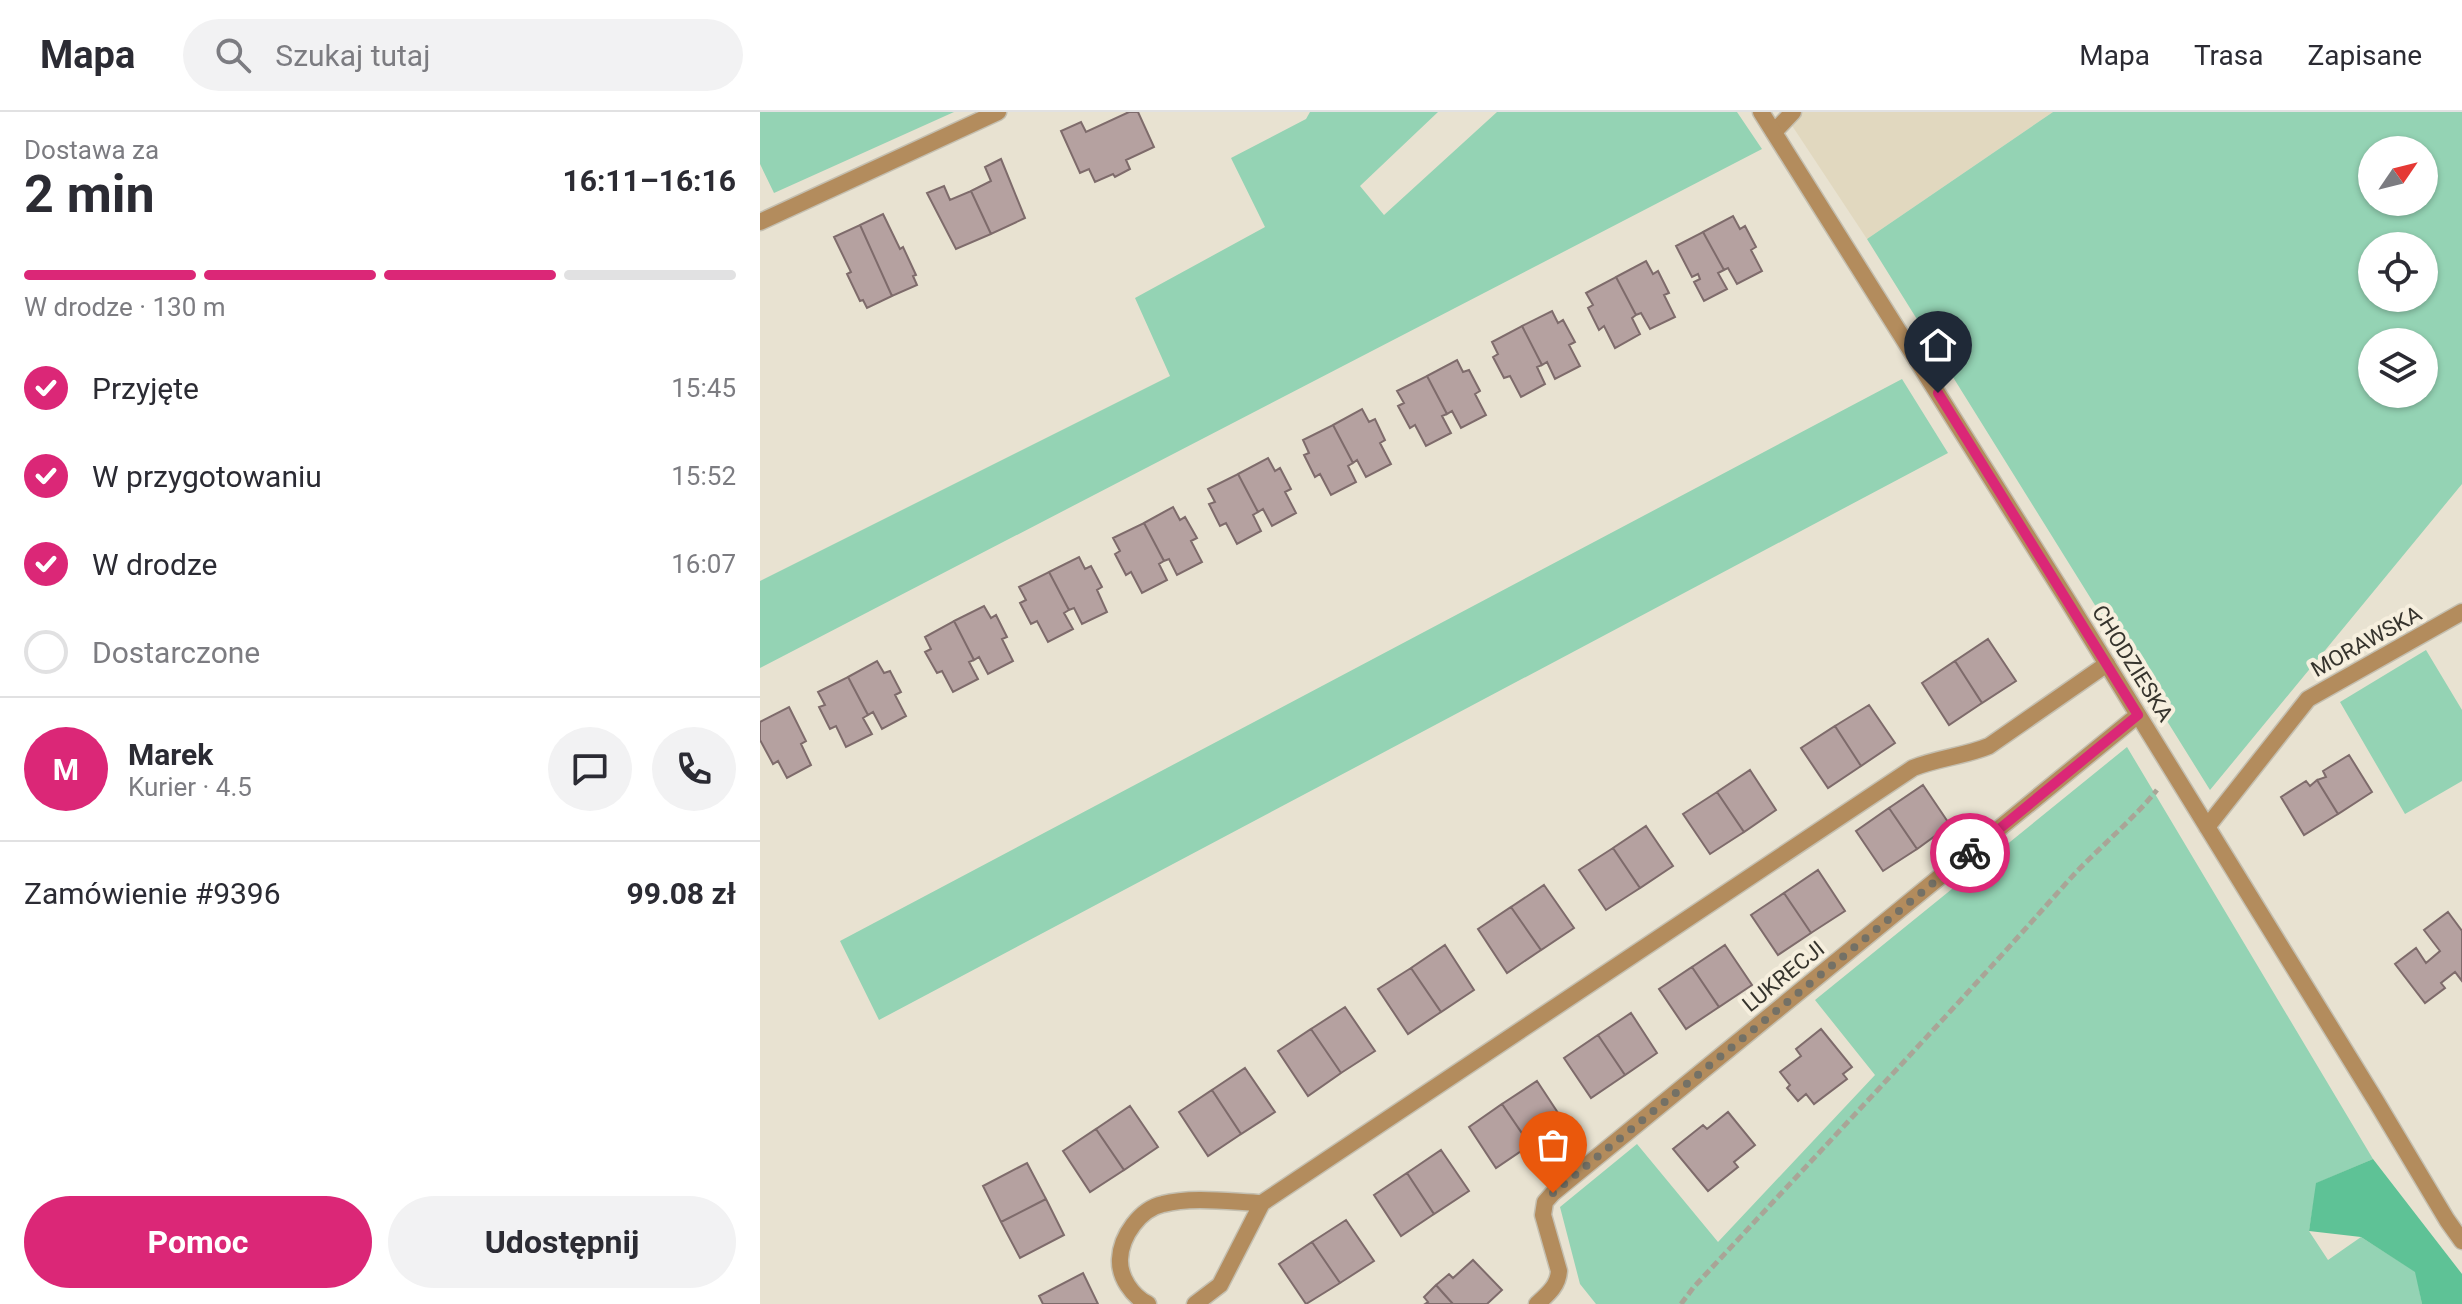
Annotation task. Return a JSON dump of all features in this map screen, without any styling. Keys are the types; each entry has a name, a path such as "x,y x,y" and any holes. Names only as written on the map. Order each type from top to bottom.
{"street":[{"path":"760,222 998,112"},
{"name":"CHODZIESKA","path":"1761,112 2173,770 2462,1241"},
{"path":"1774,132 1793,112"},
{"name":"MORAWSKA","path":"2207,827 2308,699 2462,612"},
{"path":"1195,1304 1220,1285 1262,1203 1913,768 1989,746 2107,664"},
{"name":"LUKRECJI","path":"1537,1304 1550,1292 1559,1271 1543,1215 1545,1202 1553,1193 2138,715"},
{"path":"1148,1304 1139,1300 1120,1269 1120,1252 1128,1231 1142,1215 1161,1204 1196,1201 1262,1203"}],"path":[{"path":"1681,1304 1958,1005 2080,868 2137,815 2173,770"}],"shaded area":[{"path":"1783,112 2053,112 1867,239"}],"green space":[{"path":"760,112 954,112 774,193 760,164"},
{"path":"1310,112 1438,112 1360,186 1384,215 1497,112 1737,112 1762,149 760,668 760,581 1170,376 1135,298 1265,227 1231,158 1306,119"},
{"path":"2053,112 2462,112 2462,484 2210,790 1867,239"},
{"path":"1902,379 1948,453 879,1020 840,941"},
{"path":"2426,650 2462,710 2462,781 2405,814 2340,702"},
{"path":"2127,747 2373,1159 2317,1183 2309,1231 2328,1260 2361,1237 2416,1272 2422,1304 1596,1304 1580,1284 1560,1207 1637,1144 1718,1242 1875,1075 1815,1000"},
{"path":"2373,1159 2462,1274 2462,1304 2422,1304 2415,1272 2361,1237 2309,1231 2316,1183"}],"building":[{"path":"1129,112 1138,112 1154,147 1126,160 1130,169 1115,177 1113,174 1095,182 1089,169 1080,173 1061,131 1081,122 1086,132"},
{"path":"1001,159 1025,218 991,234 971,191 991,181 985,167"},
{"path":"944,186 950,200 971,191 991,234 956,249 927,193"},
{"path":"883,214 916,275 913,276 917,285 892,296 860,225"},
{"path":"1733,216 1740,229 1745,226 1756,247 1751,250 1762,271 1737,284 1728,268 1724,270 1703,232"},
{"path":"860,225 892,296 867,308 863,300 860,301 847,274 851,272 834,237"},
{"path":"1703,232 1724,270 1718,273 1727,289 1704,301 1694,282 1700,279 1698,274 1692,277 1676,246"},
{"path":"1646,261 1653,274 1658,271 1669,293 1664,295 1675,317 1650,329 1641,313 1636,315 1616,277"},
{"path":"1616,277 1636,315 1632,318 1640,334 1615,348 1604,326 1599,330 1588,308 1593,305 1586,293"},
{"path":"1552,311 1558,323 1563,320 1575,342 1569,345 1580,366 1555,379 1547,362 1542,365 1522,326"},
{"path":"1522,326 1542,365 1537,367 1545,384 1521,397 1510,376 1504,378 1493,357 1498,354 1492,342"},
{"path":"1457,360 1463,372 1469,370 1480,391 1475,394 1486,415 1461,428 1452,411 1447,414 1427,376"},
{"path":"1427,376 1447,414 1442,416 1451,433 1426,446 1415,425 1410,428 1398,406 1404,403 1397,391"},
{"path":"1362,409 1369,422 1375,419 1385,440 1380,443 1391,464 1366,477 1357,460 1353,463 1333,425"},
{"path":"1333,425 1353,463 1348,466 1356,482 1331,495 1320,474 1315,477 1304,455 1309,453 1303,440"},
{"path":"1268,458 1275,471 1280,468 1291,489 1285,492 1296,513 1272,526 1263,509 1258,512 1238,474"},
{"path":"1238,474 1258,512 1253,515 1261,531 1237,544 1226,523 1220,526 1209,504 1215,502 1208,489"},
{"path":"1173,507 1180,520 1185,517 1197,538 1191,541 1202,562 1177,575 1169,559 1164,561 1144,523"},
{"path":"1144,523 1164,561 1159,564 1167,580 1142,593 1131,572 1126,575 1115,554 1120,551 1113,538"},
{"path":"1079,557 1085,569 1091,566 1102,587 1097,590 1107,612 1082,624 1074,608 1069,610 1049,572"},
{"path":"1049,572 1069,610 1064,613 1073,629 1048,642 1037,621 1031,624 1020,603 1026,600 1019,587"},
{"path":"984,606 991,618 996,615 1007,637 1002,639 1013,661 988,674 979,657 974,660 954,621"},
{"path":"954,621 974,660 969,662 978,679 953,692 942,671 937,673 925,652 931,649 925,637"},
{"path":"1988,639 2016,681 1982,703 1955,661"},
{"path":"877,661 884,673 890,671 901,692 895,695 906,716 882,729 873,712 868,715 848,677"},
{"path":"1955,661 1982,703 1949,725 1922,683"},
{"path":"848,677 868,715 863,718 872,734 846,747 836,726 830,729 819,707 825,705 818,692"},
{"path":"1869,705 1895,743 1861,766 1835,726"},
{"path":"789,707 806,741 801,744 811,765 787,778 778,761 773,764 760,740 760,722"},
{"path":"1835,726 1861,766 1828,788 1801,748"},
{"path":"2349,755 2372,792 2338,814 2317,780 2326,777 2323,771"},
{"path":"1750,770 1776,810 1744,832 1717,792"},
{"path":"2317,780 2338,814 2304,835 2281,797 2306,781 2310,786"},
{"path":"1923,785 1950,825 1917,849 1889,808"},
{"path":"1717,792 1744,832 1710,854 1683,814"},
{"path":"1889,808 1917,849 1883,871 1856,831"},
{"path":"1646,826 1673,866 1640,888 1613,848"},
{"path":"1613,848 1640,888 1606,910 1579,870"},
{"path":"1818,870 1845,911 1811,933 1784,893"},
{"path":"1544,885 1574,928 1541,950 1511,907"},
{"path":"1784,893 1811,933 1778,955 1751,915"},
{"path":"1511,907 1541,950 1507,973 1478,929"},
{"path":"2448,912 2462,931 2462,981 2455,972 2441,983 2445,988 2425,1003 2395,964 2416,948 2426,963 2440,951 2424,930"},
{"path":"1445,945 1474,990 1441,1012 1411,968"},
{"path":"1725,945 1752,985 1719,1007 1692,967"},
{"path":"1692,967 1719,1007 1686,1029 1659,989"},
{"path":"1411,968 1441,1012 1408,1034 1378,989"},
{"path":"1345,1007 1375,1051 1341,1073 1311,1029"},
{"path":"1631,1013 1657,1053 1625,1075 1598,1035"},
{"path":"1311,1029 1341,1073 1308,1096 1278,1051"},
{"path":"1821,1029 1852,1067 1843,1074 1847,1079 1814,1104 1806,1094 1798,1101 1787,1088 1790,1085 1780,1072 1801,1056 1796,1049"},
{"path":"1598,1035 1625,1075 1591,1098 1564,1058"},
{"path":"1245,1068 1275,1112 1241,1134 1212,1090"},
{"path":"1537,1081 1564,1122 1530,1145 1502,1104"},
{"path":"1212,1090 1241,1134 1208,1156 1179,1112"},
{"path":"1502,1104 1530,1145 1496,1168 1469,1127"},
{"path":"1130,1106 1158,1147 1124,1170 1096,1129"},
{"path":"1728,1112 1755,1145 1734,1162 1738,1167 1708,1191 1673,1149 1703,1125 1707,1129"},
{"path":"1096,1129 1124,1170 1090,1192 1063,1151"},
{"path":"1441,1150 1469,1191 1434,1214 1407,1173"},
{"path":"1027,1163 1046,1199 1001,1222 983,1186"},
{"path":"1407,1173 1434,1214 1401,1236 1374,1195"},
{"path":"1046,1199 1064,1235 1020,1258 1001,1222"},
{"path":"1346,1220 1374,1261 1340,1283 1312,1242"},
{"path":"1312,1242 1340,1283 1306,1304 1279,1264"},
{"path":"1473,1260 1502,1290 1487,1304 1453,1304 1436,1285 1449,1274 1453,1278"},
{"path":"1083,1273 1098,1304 1043,1304 1039,1296"},
{"path":"1436,1285 1453,1304 1425,1304 1428,1302 1424,1297"}],"way so far":[{"path":"1553,1193 1970,853"}],"route":[{"path":"1938,393 2138,715 1970,853"}]}
